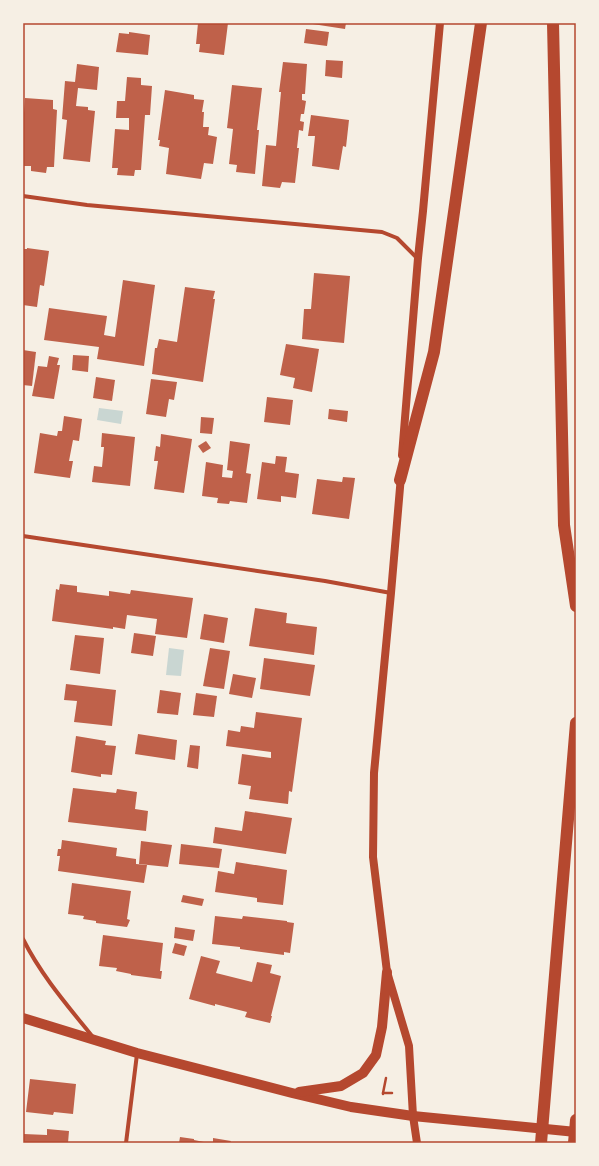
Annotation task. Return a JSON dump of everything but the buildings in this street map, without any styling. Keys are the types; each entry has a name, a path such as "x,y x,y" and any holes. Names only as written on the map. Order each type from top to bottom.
{"highway":[{"path":"400,480 434,352 463,140 481,23"},
{"path":"553,23 564,525 576,606"},
{"path":"541,1143 576,722"},
{"path":"574,1143 576,1120"}],"main road":[{"path":"417,1143 413,1116 409,1046 387,972 373,858 373,819 374,773 391,593 418,258 440,23"},
{"path":"292,1093 342,1086 363,1073 376,1055 382,1027 387,972"},
{"path":"23,1018 137,1054 350,1107 413,1116 576,1132"}],"street":[{"path":"23,196 87,205 382,232 397,238 418,258"},
{"path":"23,536 391,593"},
{"path":"23,939 33,958 54,990 95,1040"},
{"path":"126,1143 137,1054"}],"path":[{"path":"383,1093 386,1078"}],"shaded area":[{"path":"99,408 123,411 121,424 97,420"},
{"path":"169,648 184,650 181,676 166,675"}]}
